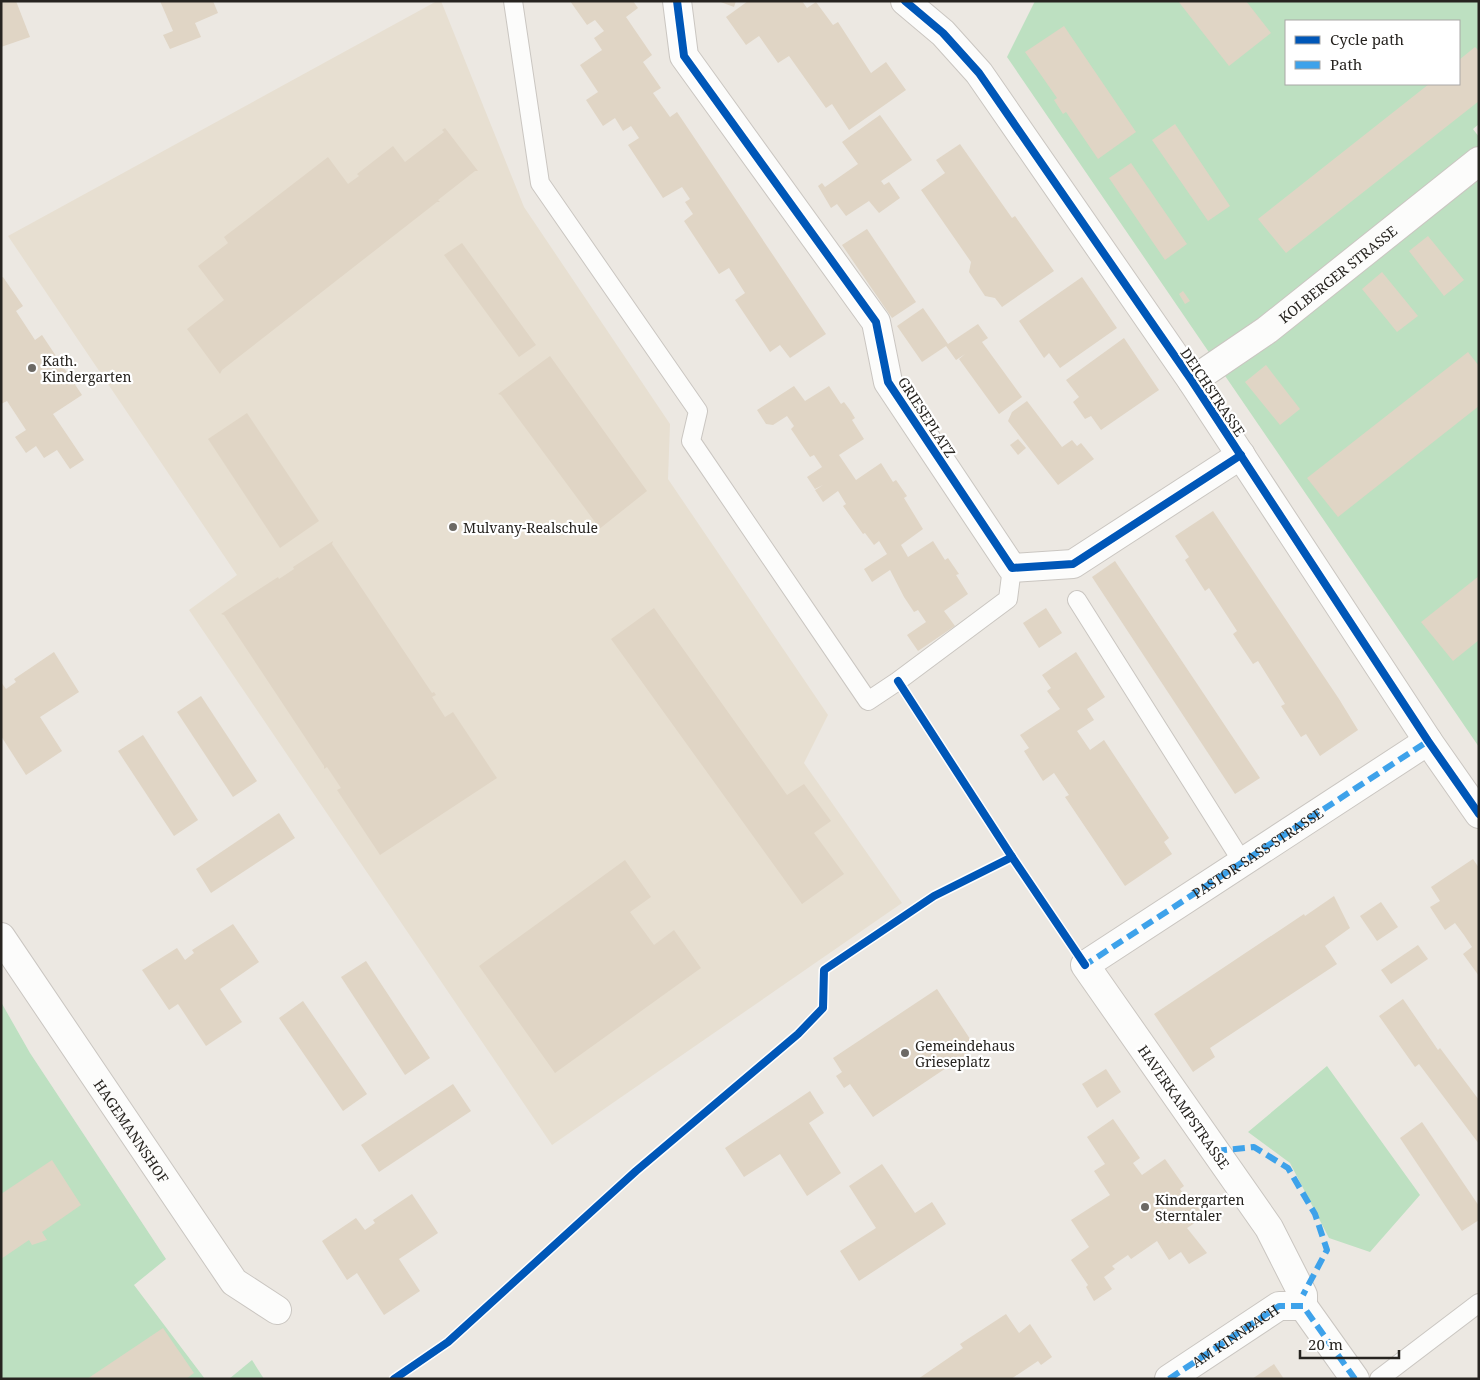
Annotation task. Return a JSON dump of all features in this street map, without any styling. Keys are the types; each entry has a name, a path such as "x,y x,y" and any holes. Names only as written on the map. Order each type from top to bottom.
{"street":[{"name":"GRIESEPLATZ","path":"676,1 684,56 876,322 888,382 1012,568"},
{"name":"DEICHSTRASSE","path":"905,1 943,33 979,73 1192,381 1428,741 1479,814"},
{"name":"KOLBERGER STRASSE","path":"1192,381 1267,330 1479,161"},
{"path":"1012,568 1073,564 1240,455"},
{"name":"PASTOR-SASS-STRASSE","path":"1086,965 1428,741"},
{"name":"HAGEMANNSHOF","path":"1,937 234,1282 277,1310"},
{"name":"HAVERKAMPSTRASSE","path":"1086,965 1269,1228 1303,1295 1303,1306 1355,1379"},
{"name":"AM KINNBACH","path":"1169,1379 1278,1306 1303,1306"}],"lane":[{"path":"513,1 540,183 698,411 691,441 868,701 898,681 1008,599 1012,568"},
{"path":"1077,600 1243,863"},
{"path":"1379,1379 1479,1303"}],"shaded area":[{"name":"Mulvany-Realschule","path":"437,1 441,1 524,207 670,424 668,479 828,715 804,763 902,903 552,1145 189,610 237,575 8,236"}],"green space":[{"path":"1035,1 1479,1 1479,124 1473,129 1479,137 1479,747 1007,57"},
{"path":"1,1002 30,1053 166,1259 134,1285 205,1379 1,1379"},
{"path":"1327,1066 1420,1195 1370,1252 1329,1238 1290,1163 1248,1132"},
{"path":"252,1360 264,1379 229,1379"}],"building":[{"path":"1,1 16,1 30,37 1,47"},
{"path":"160,1 213,1 218,13 195,23 201,37 170,49 163,35 173,31"},
{"path":"570,1 633,1 638,8 626,17 652,55 643,62 661,88 653,93 670,117 677,112 826,334 790,358 780,345 770,352 735,300 745,293 729,268 719,274 684,221 693,214 685,202 690,199 682,187 663,198 628,145 639,138 631,126 623,131 615,118 603,126 586,100 598,92 580,65 602,50 594,38 604,31 595,20 587,25"},
{"path":"718,1 736,1 734,7"},
{"path":"748,1 802,1 807,8 816,2 833,25 838,22 871,73 886,62 906,90 849,130 832,104 826,108 789,56 778,63 759,36 746,45 726,17"},
{"path":"1178,1 1246,1 1271,33 1229,66"},
{"path":"1064,26 1136,132 1098,159 1066,112 1063,114 1054,100 1057,98 1025,52"},
{"path":"1475,47 1479,51 1479,101 1286,253 1258,219 1428,85 1460,85 1460,59"},
{"path":"880,115 912,160 881,181 884,185 889,182 900,198 879,213 869,201 846,216 837,204 831,208 818,186 822,183 825,187 858,164 842,142"},
{"path":"1175,124 1230,206 1208,221 1152,140"},
{"path":"445,128 478,171 475,171 438,200 440,202 437,202 222,370 220,374 187,329 224,300 198,266 228,243 224,237 328,157 348,184 359,176 357,174 393,146 405,162 444,132 442,130"},
{"path":"960,144 1012,218 1015,216 1054,271 1002,307 995,298 985,296 969,272 971,262 921,190 945,173 936,160"},
{"path":"1131,163 1187,244 1165,260 1109,178"},
{"path":"867,229 916,302 892,318 842,245"},
{"path":"1428,236 1464,280 1444,296 1409,251"},
{"path":"462,243 536,345 519,357 444,255"},
{"path":"1382,272 1418,316 1397,332 1362,289"},
{"name":"Kath. Kindergarten","path":"3,277 23,306 16,311 35,340 42,335 82,395 53,414 84,460 70,469 57,450 44,458 36,446 26,453 15,437 26,430 7,401 1,404 1,278"},
{"path":"1082,277 1117,328 1060,368 1049,353 1044,358 1019,321"},
{"path":"1183,291 1190,301 1185,304 1179,294"},
{"path":"923,308 948,344 978,324 988,338 982,342 1022,397 999,414 959,359 965,354 956,360 946,346 922,362 897,326"},
{"path":"1124,338 1159,390 1101,430 1091,416 1085,419 1073,402 1079,397 1066,380"},
{"path":"1468,352 1479,366 1479,406 1338,517 1307,478"},
{"path":"550,356 647,491 598,530 598,526 501,395 498,394"},
{"path":"1266,365 1300,409 1280,425 1245,382"},
{"path":"794,386 805,401 829,386 841,404 844,402 850,410 855,418 852,420 864,439 839,455 856,480 881,463 893,482 896,480 907,496 904,498 923,529 901,545 908,557 933,541 945,560 948,558 959,574 956,575 968,594 944,611 955,626 918,651 907,635 926,622 918,610 914,612 890,570 872,582 864,569 887,554 879,541 874,545 865,533 863,534 843,506 846,504 838,491 823,502 815,490 823,485 815,489 807,477 822,467 814,455 810,457 791,429 794,426 787,416 773,425 766,424 757,410"},
{"path":"1027,401 1062,447 1072,440 1077,446 1081,443 1094,459 1058,485 1008,421 1012,412"},
{"path":"247,413 319,521 280,548 208,439"},
{"path":"1018,439 1026,448 1018,455 1010,445"},
{"path":"1213,511 1358,730 1320,756 1306,734 1301,737 1281,706 1285,704 1258,661 1253,664 1233,634 1237,631 1209,588 1205,591 1185,560 1189,557 1175,536"},
{"path":"333,541 332,544 432,693 434,692 436,695 432,697 445,717 453,712 497,778 380,855 337,790 341,788 327,767 324,769 324,766 224,615 221,614 278,577 279,579 294,569 293,567"},
{"path":"1115,561 1260,778 1235,794 1092,577"},
{"path":"1479,576 1479,640 1453,661 1421,622"},
{"path":"654,608 787,795 804,784 831,821 814,833 844,874 802,904 611,639"},
{"path":"1046,608 1062,633 1039,648 1023,623"},
{"path":"54,652 79,692 40,717 62,751 26,775 1,736 1,682 6,689 16,682 14,679"},
{"path":"1076,652 1105,697 1087,709 1094,720 1077,731 1090,750 1104,740 1169,838 1164,842 1172,854 1125,886 1065,797 1069,795 1054,773 1043,781 1024,751 1029,748 1020,735 1060,709 1047,691 1051,688 1042,675"},
{"path":"201,696 257,781 233,797 177,712"},
{"path":"143,735 198,820 174,836 118,751"},
{"path":"279,813 295,838 211,893 196,869"},
{"path":"1473,859 1479,868 1479,976 1463,954 1472,947 1464,935 1455,923 1445,930 1430,907 1440,901 1431,887"},
{"path":"625,860 651,897 630,912 654,945 674,930 701,968 555,1073 479,966"},
{"path":"1334,896 1350,928 1325,946 1337,964 1210,1048 1215,1057 1193,1072 1154,1014"},
{"path":"1381,902 1398,927 1377,941 1360,916"},
{"path":"233,924 259,962 220,989 242,1022 206,1046 178,1004 169,1010 142,970 177,948 185,960 194,953 192,950"},
{"path":"1418,945 1428,959 1391,984 1381,970"},
{"path":"366,961 430,1058 405,1075 341,977"},
{"name":"Gemeindehaus Grieseplatz","path":"937,989 976,1048 873,1117 850,1084 844,1088 836,1076 842,1072 833,1058"},
{"path":"1403,999 1438,1050 1440,1048 1479,1100 1479,1144 1419,1064 1415,1067 1379,1016"},
{"path":"303,1001 367,1094 343,1111 279,1018"},
{"path":"1106,1069 1121,1092 1097,1108 1082,1084"},
{"path":"453,1084 471,1111 379,1172 361,1145"},
{"path":"810,1091 824,1113 809,1123 841,1173 807,1196 780,1154 744,1177 725,1148"},
{"name":"Kindergarten Sterntaler","path":"1113,1119 1140,1158 1133,1163 1142,1175 1165,1159 1184,1186 1180,1189 1185,1196 1189,1194 1204,1217 1187,1228 1207,1253 1189,1264 1181,1252 1169,1260 1157,1241 1131,1259 1128,1255 1112,1266 1115,1269 1104,1277 1112,1289 1094,1301 1086,1287 1088,1285 1071,1260 1089,1247 1071,1220 1110,1195 1094,1171 1105,1164 1087,1137"},
{"path":"1422,1122 1479,1206 1479,1220 1462,1231 1400,1138"},
{"path":"52,1160 81,1205 42,1232 47,1240 32,1245 29,1240 1,1259 1,1194"},
{"path":"882,1164 915,1213 932,1202 946,1224 859,1281 840,1251 876,1228 849,1186"},
{"path":"412,1194 438,1233 399,1259 420,1291 384,1315 357,1273 347,1280 322,1241 356,1218 365,1230 375,1223 373,1220"},
{"path":"1006,1314 1019,1333 1030,1324 1052,1357 1041,1365 1038,1361 1011,1379 918,1379 963,1348 960,1344"},
{"path":"163,1328 194,1373 186,1379 87,1379"},
{"path":"1274,1364 1284,1379 1252,1379"}],"marked path":[{"path":"1084,962 1085,965 1428,741"},
{"path":"1215,1151 1254,1147 1288,1168 1315,1214 1327,1250 1303,1295"},
{"path":"1169,1379 1279,1306 1303,1306 1355,1379"}],"cycle path":[{"path":"677,1 684,56 876,322 888,382 1012,568 1073,564 1241,455"},
{"path":"905,1 943,33 979,73 1192,381 1428,741 1479,814"},
{"path":"898,681 1012,857 1085,965"},
{"path":"394,1379 448,1342 636,1171 798,1034 823,1008 824,970 934,896 1012,857"}],"place":[{"name":"Kath. Kindergarten","path":"32,368"},
{"name":"Mulvany-Realschule","path":"453,527"},
{"name":"Gemeindehaus Grieseplatz","path":"905,1053"},
{"name":"Kindergarten Sterntaler","path":"1145,1207"}]}
